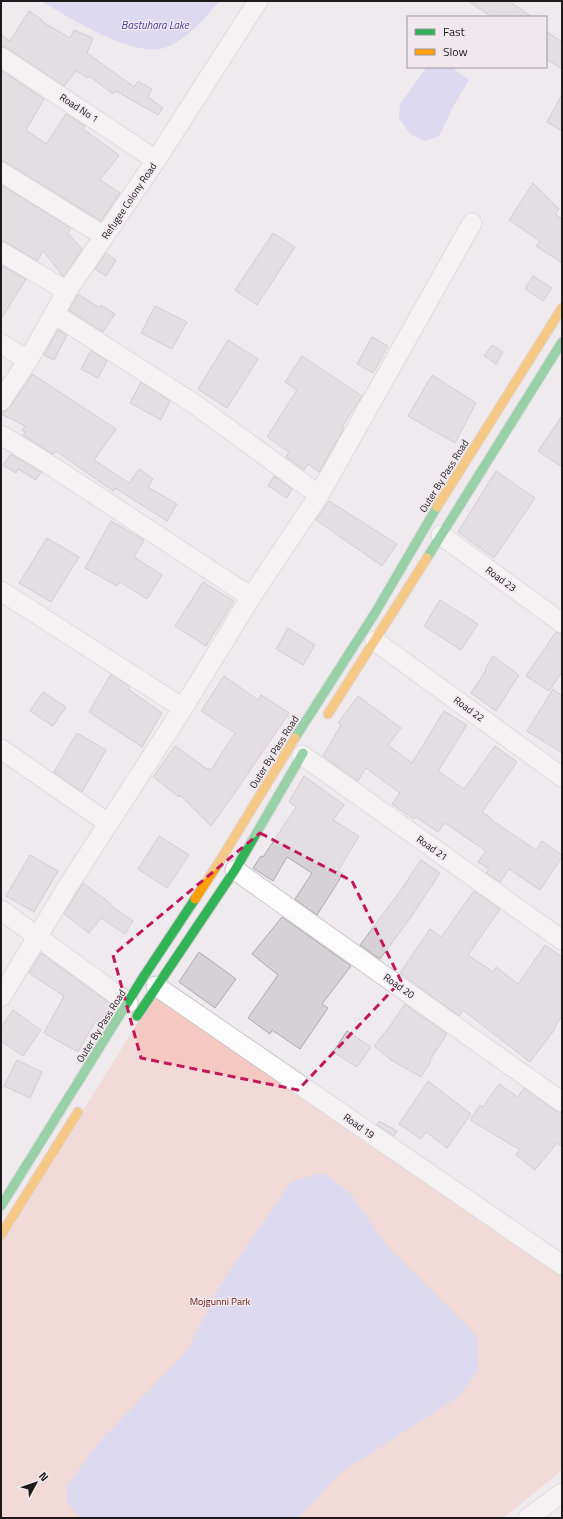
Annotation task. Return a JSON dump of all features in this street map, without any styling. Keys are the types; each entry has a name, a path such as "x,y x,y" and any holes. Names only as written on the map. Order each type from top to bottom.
{"main road":[{"name":"Outer By Pass Road","path":"1,1206 144,976 221,859 290,746 375,613 426,525 562,308"},
{"path":"323,722 562,342"},
{"path":"132,1025 156,986 236,870 304,752"},
{"path":"1,1235 81,1106"}],"street":[{"name":"Refugee Colony Road","path":"1,401 28,360 67,291 156,160 258,1"},
{"name":"Road No 1","path":"1,57 156,160"},
{"path":"1,172 104,236"},
{"path":"1,997 68,886 183,708 251,597 319,495 472,223"},
{"path":"1,252 67,291"},
{"path":"54,314 193,403 319,495"},
{"path":"1,344 28,360"},
{"path":"1,435 50,465 251,597"},
{"name":"Road 23","path":"441,535 562,623"},
{"path":"1,591 183,708"},
{"name":"Road 22","path":"375,641 562,777"},
{"path":"1,749 108,823"},
{"name":"Road 21","path":"304,752 562,940"},
{"name":"Road 20","path":"236,870 562,1102"},
{"path":"1,910 39,936 128,1003"},
{"name":"Road 19","path":"156,986 562,1266"},
{"path":"538,1515 562,1493"}],"highlighted area":[{"path":"260,833 352,881 401,981 298,1090 141,1058 113,955"}],"green space":[{"name":"Mojgunni Park","path":"156,993 562,1275 562,1470 503,1518 1,1518 1,1243"}],"water":[{"name":"Bastuhara Lake","path":"41,1 220,1 189,33 167,47 154,49 138,48 102,35"},
{"path":"426,68 452,68 469,80 454,105 439,136 425,141 410,134 399,118 400,104"},
{"path":"323,1173 350,1193 385,1244 477,1336 478,1370 458,1397 340,1473 298,1518 81,1518 67,1503 67,1486 98,1443 187,1351 222,1282 292,1181"}],"building":[{"path":"468,1 509,1 531,16 490,16"},
{"path":"29,11 42,20 41,21 70,38 74,30 93,38 87,53 134,87 138,81 152,89 148,97 163,108 158,115 116,91 113,94 89,76 88,78 76,71 64,86 7,48 1,46 1,35 10,41"},
{"path":"547,32 562,42 562,69 547,60"},
{"path":"1,70 44,99 26,130 46,144 66,114 85,126 83,129 119,155 100,180 120,193 101,221 7,163 1,161"},
{"path":"562,94 562,131 547,122"},
{"path":"533,183 559,209 555,214 562,219 562,263 536,246 540,241 509,220"},
{"path":"1,185 71,228 68,233 82,249 63,276 43,251 37,261 1,241"},
{"path":"273,233 295,247 257,305 235,290"},
{"path":"106,253 116,260 106,276 95,269"},
{"path":"1,265 26,279 1,319"},
{"path":"533,276 552,288 543,301 525,289"},
{"path":"78,294 100,308 101,305 115,314 103,332 69,310"},
{"path":"155,306 187,322 172,349 141,333"},
{"path":"58,330 67,335 54,360 44,355"},
{"path":"372,337 388,346 373,373 357,364"},
{"path":"228,340 258,359 227,408 198,389"},
{"path":"492,345 503,352 496,364 484,356"},
{"path":"91,350 107,361 98,378 81,369"},
{"path":"302,356 362,396 342,427 344,428 319,472 308,464 304,470 286,457 289,452 267,437 297,390 285,382"},
{"path":"32,374 116,429 94,460 129,483 139,469 153,479 148,487 177,504 167,521 115,488 113,491 56,451 53,454 23,435 25,432 22,430 25,426 1,414 1,412 6,411 10,407"},
{"path":"432,375 476,403 455,443 408,416"},
{"path":"141,382 170,401 161,420 130,403"},
{"path":"562,416 562,467 538,451"},
{"path":"11,454 41,472 36,480 18,469 16,473 3,465"},
{"path":"496,471 535,498 494,558 458,532"},
{"path":"274,476 292,489 287,498 268,486"},
{"path":"329,501 397,544 382,566 316,520"},
{"path":"111,521 144,540 134,557 162,575 147,599 120,582 117,586 85,568"},
{"path":"47,538 79,557 51,602 19,583"},
{"path":"203,582 234,601 206,646 175,626"},
{"path":"440,600 478,624 461,650 424,626"},
{"path":"288,628 315,645 303,665 276,649"},
{"path":"556,632 562,634 562,672 549,691 526,676"},
{"path":"493,656 519,675 496,711 471,693"},
{"path":"111,674 130,687 128,689 162,713 142,747 89,712"},
{"path":"224,676 258,700 261,695 289,713 211,826 180,795 179,797 153,777 175,746 207,769 208,768 211,770 235,733 201,711"},
{"path":"553,689 562,696 562,753 527,731"},
{"path":"43,692 66,707 53,726 30,711"},
{"path":"358,696 401,728 388,745 412,763 444,711 467,725 438,771 464,789 495,746 517,762 482,812 536,850 542,841 562,855 540,890 509,869 500,882 486,873 489,869 478,862 486,851 445,823 438,832 416,817 414,819 392,804 400,793 366,768 358,781 323,756 341,725 338,723"},
{"path":"77,733 106,750 82,792 54,772"},
{"path":"304,776 344,805 333,820 359,836 338,871 343,874 317,915 295,899 312,873 287,857 273,881 253,868 261,856 263,857 296,807 289,802"},
{"path":"159,836 189,855 167,888 138,869"},
{"path":"30,855 58,871 34,912 6,896"},
{"path":"421,860 440,873 411,917 380,959 360,945"},
{"path":"83,883 133,921 125,934 101,918 89,933 64,914"},
{"path":"474,891 500,909 468,955 493,972 496,967 518,984 545,945 562,957 562,1016 554,1028 555,1029 530,1062 463,1010 459,1016 400,973 430,929 441,937"},
{"path":"282,917 351,966 322,1004 328,1008 300,1049 272,1030 270,1034 248,1018 278,975 252,954"},
{"path":"199,952 236,979 215,1008 179,982"},
{"path":"41,953 112,1005 100,1023 96,1020 78,1052 44,1033 64,996 29,973"},
{"path":"405,1004 447,1034 421,1077 391,1060 374,1046"},
{"path":"13,1010 41,1030 23,1056 1,1041 1,1027"},
{"path":"347,1031 371,1047 357,1067 333,1052"},
{"path":"17,1060 42,1072 30,1098 4,1086"},
{"path":"428,1081 471,1114 447,1148 426,1132 421,1139 399,1124"},
{"path":"499,1084 518,1097 524,1088 556,1111 562,1113 562,1147 557,1143 535,1170 516,1155 520,1150 470,1120 480,1105 483,1107"},
{"path":"379,1121 397,1131 394,1136 377,1125"}],"traffic: fast":[{"path":"427,558 562,342"},
{"path":"295,738 375,613 437,507"},
{"path":"137,1016 235,870 303,753"},
{"path":"1,1206 144,976 195,899"}],"traffic: slow":[{"path":"437,507 562,308"},
{"path":"328,714 427,558"},
{"path":"195,899 295,738"},
{"path":"1,1235 78,1112"}]}
